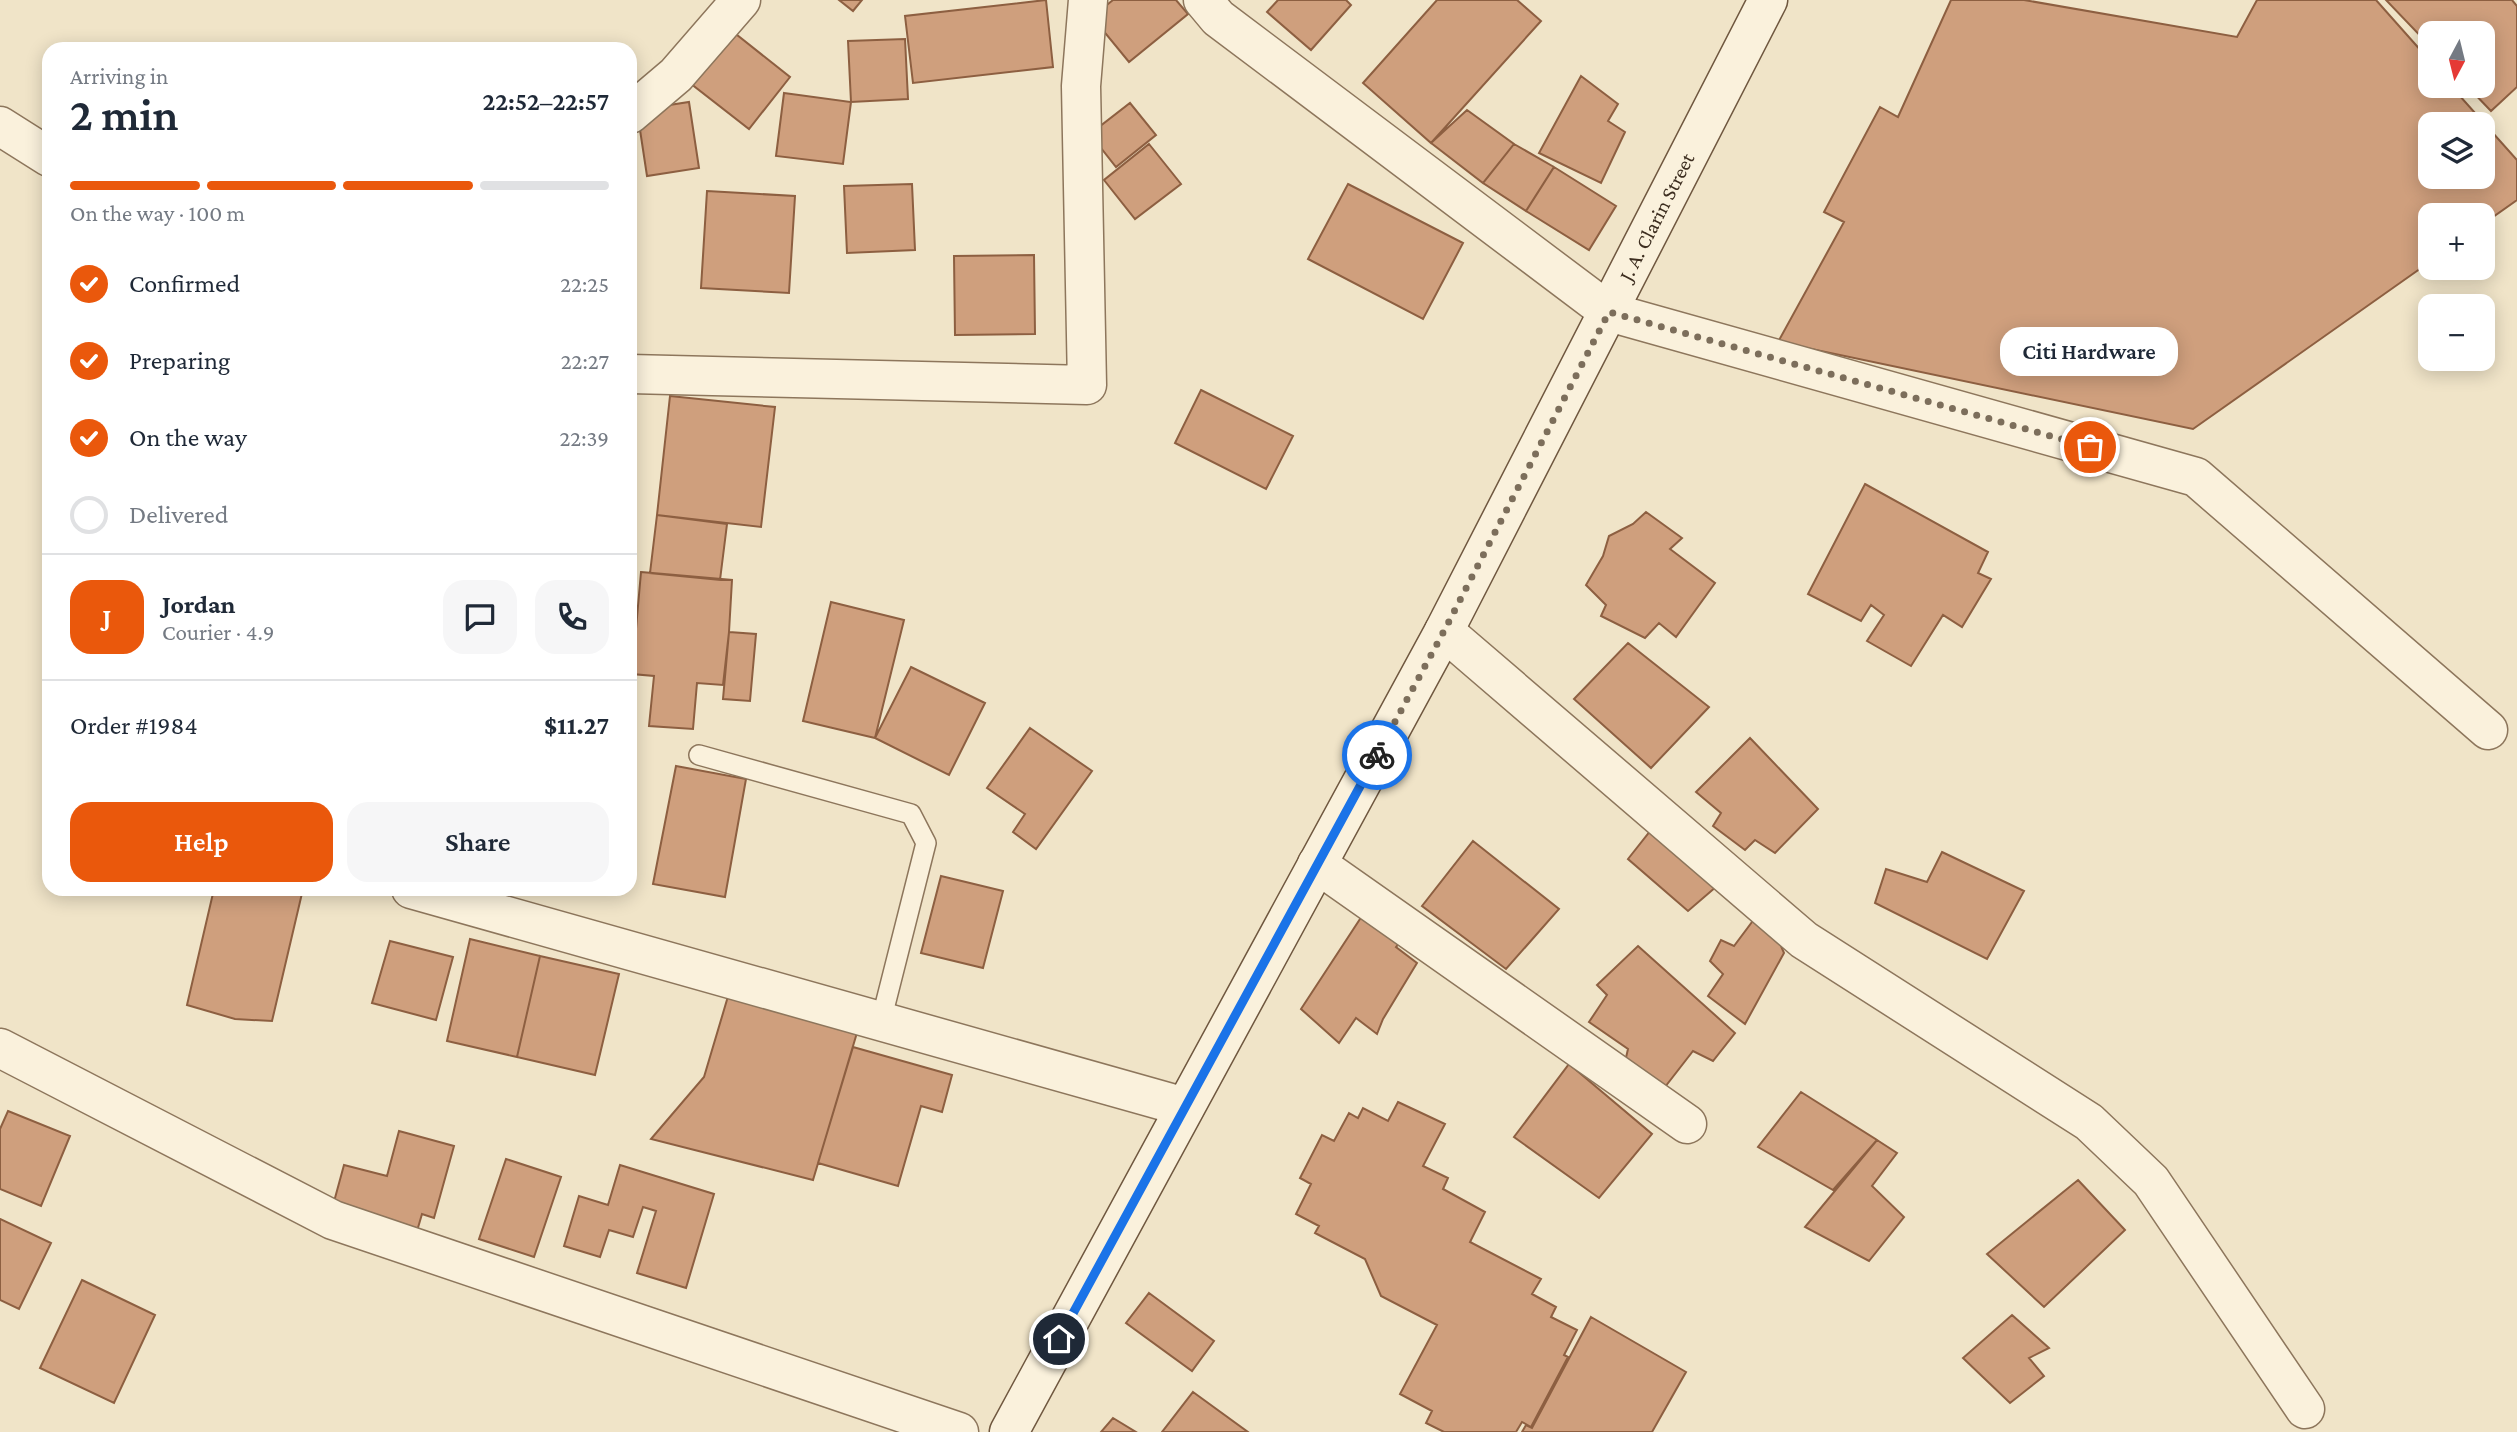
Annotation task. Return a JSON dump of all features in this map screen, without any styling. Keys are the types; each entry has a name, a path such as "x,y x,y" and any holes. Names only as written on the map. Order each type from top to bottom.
{"street":[{"path":"637,108 676,75 741,0"},
{"path":"637,374 1087,385 1081,86 1088,0"},
{"path":"1203,0 1218,18 1609,312 2196,477 2488,730"},
{"name":"J. A. Clarin Street","path":"1009,1432 1444,631 1768,0"},
{"path":"0,126 42,153"},
{"path":"1444,631 1804,940 2089,1122 2151,1181 2305,1409"},
{"path":"1317,864 1687,1124"},
{"path":"436,896 1185,1107"},
{"path":"0,1048 333,1220 959,1432"}],"lane":[{"path":"699,755 911,814 926,843 881,1021"}],"building":[{"path":"839,0 862,0 853,11"},
{"path":"1046,0 1053,67 913,83 905,16"},
{"path":"1113,0 1176,0 1188,14 1129,62 1092,17"},
{"path":"1278,0 1346,0 1351,5 1311,50 1267,12"},
{"path":"1437,0 1517,0 1541,21 1431,143 1363,83"},
{"path":"1951,0 2024,0 2237,37 2257,0 2376,0 2418,47 2418,98 2462,98 2474,112 2418,112 2418,189 2495,189 2495,135 2517,160 2517,200 2495,216 2495,203 2418,203 2418,270 2193,429 1778,342 1844,222 1824,212 1880,107 1898,117"},
{"path":"2386,0 2512,0 2517,6 2517,87 2491,111 2479,98 2496,98 2496,21 2418,21 2418,33"},
{"path":"722,23 790,77 749,129 681,76"},
{"path":"905,39 908,99 851,102 848,41"},
{"path":"1581,76 1618,104 1608,121 1625,132 1601,183 1539,153"},
{"path":"784,93 851,102 843,164 776,156"},
{"path":"689,102 699,168 647,176 637,110"},
{"path":"1130,103 1156,135 1116,167 1090,134"},
{"path":"1467,110 1514,144 1483,183 1431,143"},
{"path":"1149,144 1181,184 1135,219 1104,180"},
{"path":"1514,144 1554,167 1526,211 1483,183"},
{"path":"1554,167 1616,206 1589,250 1526,211"},
{"path":"912,184 915,250 847,253 844,186"},
{"path":"1348,184 1463,243 1423,319 1308,259"},
{"path":"707,191 795,196 789,293 701,288"},
{"path":"1034,255 1035,334 955,335 954,256"},
{"path":"1201,390 1293,436 1266,489 1175,443"},
{"path":"670,396 775,407 761,527 657,515"},
{"path":"1865,484 1988,552 1978,573 1991,579 1962,627 1943,615 1911,666 1867,641 1884,615 1871,605 1861,621 1808,594"},
{"path":"1646,512 1682,538 1670,549 1715,583 1676,637 1659,623 1645,638 1601,616 1606,605 1586,585 1603,556 1609,536 1633,524"},
{"path":"657,515 727,524 720,580 650,573"},
{"path":"641,572 732,580 723,685 697,683 693,729 649,726 654,676 637,674 637,617"},
{"path":"831,602 904,620 875,738 803,721"},
{"path":"729,632 756,634 750,701 723,699"},
{"path":"1628,643 1709,707 1651,768 1574,699"},
{"path":"911,667 985,703 949,775 875,738"},
{"path":"1030,728 1092,771 1036,849 1013,832 1025,814 987,788"},
{"path":"1750,738 1818,809 1775,853 1755,840 1745,850 1713,826 1721,813 1696,792"},
{"path":"676,766 746,779 725,897 653,884"},
{"path":"1651,830 1717,886 1688,911 1628,859"},
{"path":"1473,841 1559,909 1506,969 1422,906"},
{"path":"1942,852 2024,891 1987,959 1875,903 1886,869 1927,882"},
{"path":"941,876 1003,891 983,968 921,953"},
{"path":"212,896 301,896 272,1021 235,1019 187,1005"},
{"path":"1764,906 1784,953 1745,1024 1708,996 1723,974 1710,961 1721,940 1734,946"},
{"path":"1362,916 1406,935 1396,947 1417,963 1383,1019 1377,1034 1356,1018 1339,1043 1301,1009"},
{"path":"470,939 540,956 517,1057 447,1041"},
{"path":"390,941 453,957 436,1020 372,1003"},
{"path":"1638,946 1735,1033 1713,1061 1693,1051 1665,1087 1625,1062 1628,1049 1589,1022 1607,995 1597,985"},
{"path":"540,956 619,974 595,1075 517,1057"},
{"path":"729,993 859,1026 813,1180 651,1139 704,1077"},
{"path":"853,1047 952,1075 942,1112 921,1106 898,1186 818,1163"},
{"path":"1569,1064 1652,1134 1599,1198 1514,1137"},
{"path":"1801,1092 1877,1140 1833,1190 1758,1147"},
{"path":"1398,1102 1445,1124 1423,1166 1448,1178 1443,1189 1485,1212 1470,1242 1541,1279 1532,1294 1556,1307 1551,1317 1577,1330 1564,1355 1568,1357 1531,1427 1522,1422 1516,1432 1444,1432 1426,1423 1432,1411 1400,1394 1437,1325 1381,1296 1365,1259 1315,1233 1319,1226 1296,1214 1311,1184 1300,1178 1322,1135 1334,1141 1349,1113 1358,1118 1363,1108 1388,1121"},
{"path":"8,1111 70,1136 41,1206 0,1189 0,1129"},
{"path":"399,1131 454,1146 434,1218 422,1214 417,1231 332,1209 344,1165 387,1176"},
{"path":"1877,1140 1897,1153 1872,1186 1904,1217 1869,1261 1805,1227"},
{"path":"506,1159 561,1177 534,1257 479,1239"},
{"path":"620,1165 714,1194 686,1288 637,1273 656,1211 643,1207 633,1237 609,1230 600,1257 564,1246 579,1196 608,1205"},
{"path":"2078,1180 2125,1230 2044,1307 1987,1254"},
{"path":"0,1219 51,1243 19,1309 0,1300"},
{"path":"82,1280 155,1315 114,1403 40,1368"},
{"path":"1149,1293 1214,1341 1192,1371 1126,1323"},
{"path":"2012,1315 2049,1348 2029,1358 2044,1376 2010,1403 1963,1358"},
{"path":"1591,1317 1686,1372 1652,1432 1522,1432 1526,1425 1532,1428"},
{"path":"1193,1392 1248,1432 1162,1432"},
{"path":"1113,1418 1136,1432 1101,1432"}],"way so far":[{"path":"1377,755 1609,312 2090,447"}],"place":[{"name":"Citi Hardware","path":"2090,447"}],"route":[{"path":"1059,1339 1377,755"}]}
